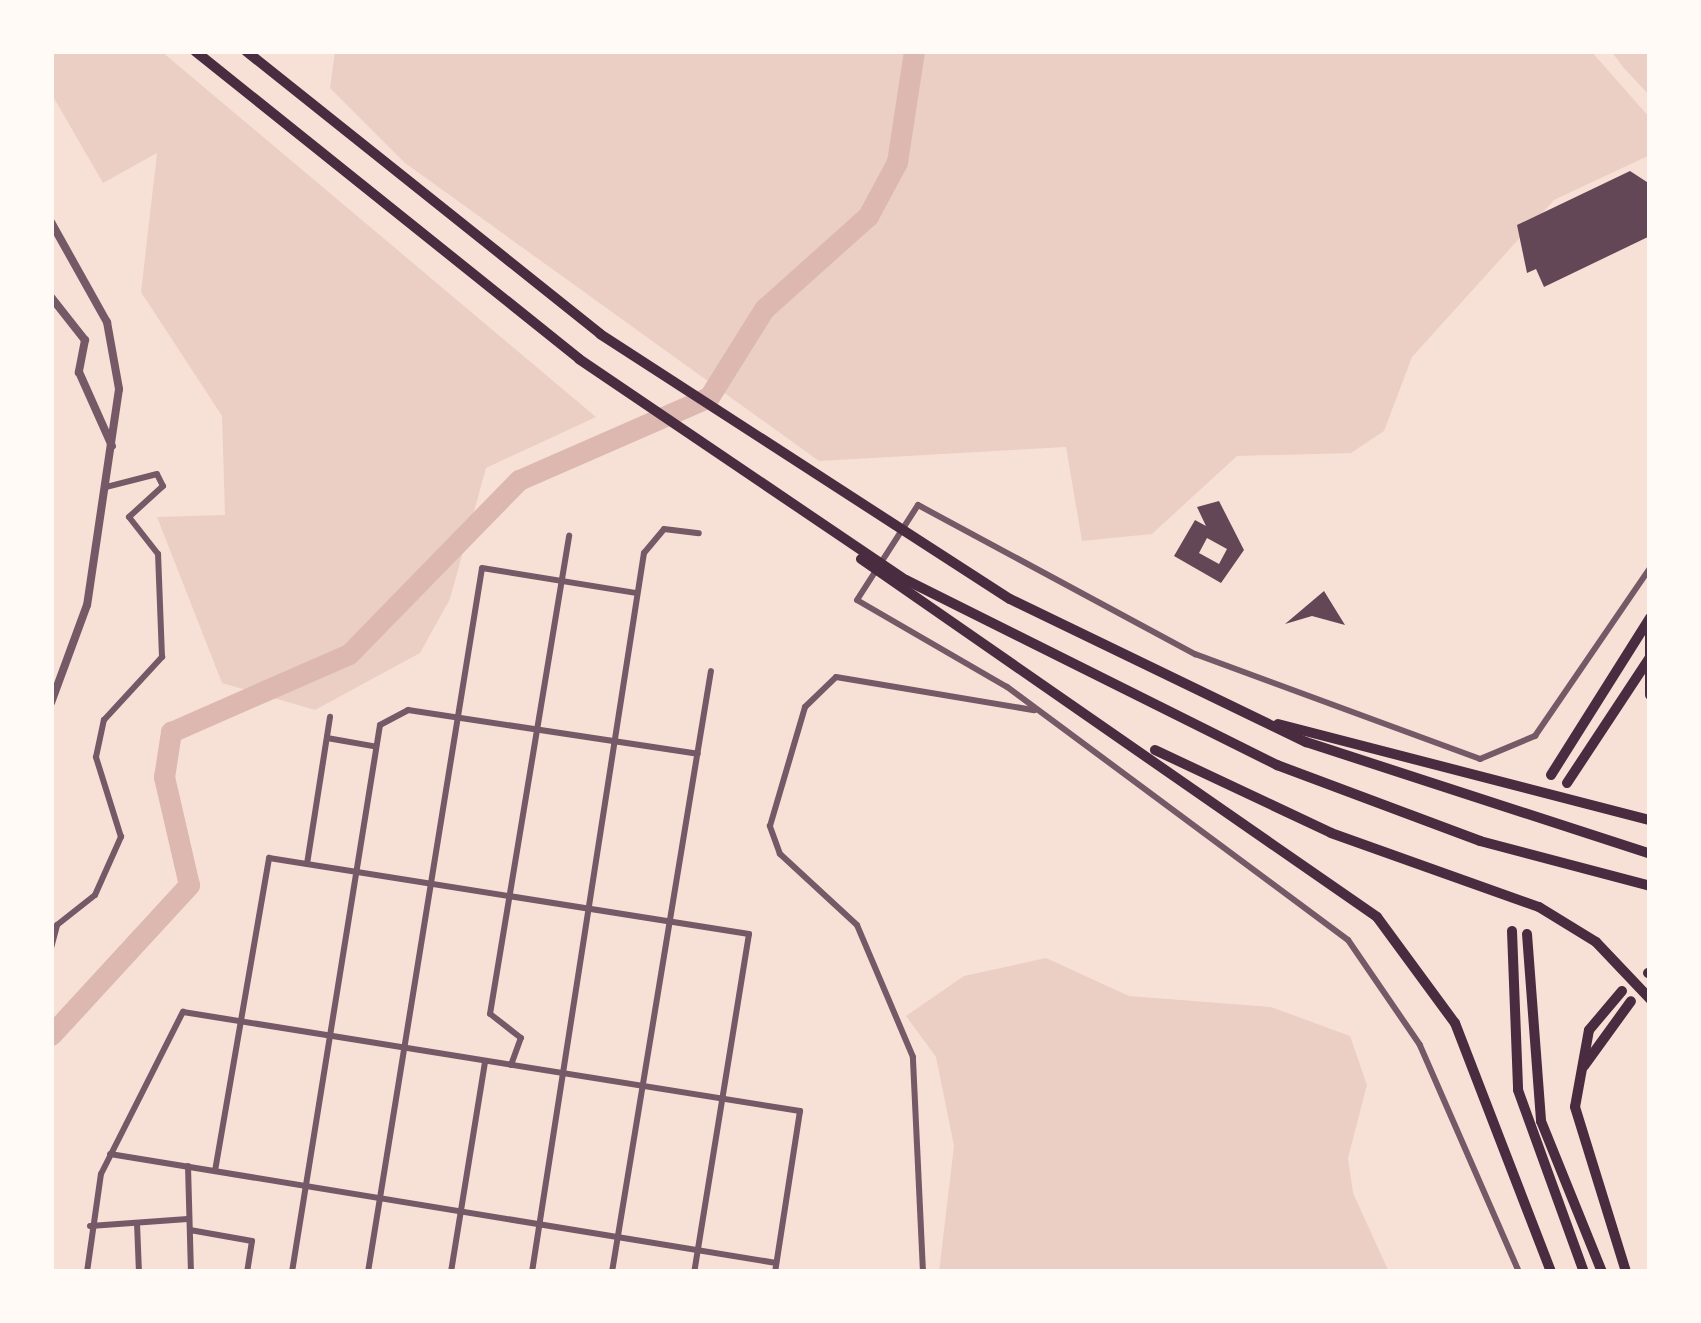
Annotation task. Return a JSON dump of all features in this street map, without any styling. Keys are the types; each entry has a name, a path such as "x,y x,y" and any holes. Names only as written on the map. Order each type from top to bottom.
{"highway":[{"path":"195,51 493,293 834,536 964,636 1126,735 1348,892 1423,969 1468,1051 1551,1272"},
{"path":"246,51 515,270 815,480 1106,653 1234,712 1491,811 1650,854"},
{"path":"834,536 1064,667 1277,766 1480,841 1650,886"},
{"path":"1650,623 1650,673"},
{"path":"1650,623 1650,695"},
{"path":"1550,776 1650,623"},
{"path":"1567,783 1633,676 1650,659"},
{"path":"1234,712 1650,820"},
{"path":"1126,735 1289,815 1539,907 1596,942 1650,999"},
{"path":"1512,931 1519,1090 1584,1272"},
{"path":"1527,934 1541,1121 1602,1272"},
{"path":"1626,1272 1577,1127 1582,1048 1627,996"}],"street":[{"path":"51,222 107,322 115,453 87,605 51,703"},
{"path":"51,297 85,340 79,372 115,453"},
{"path":"51,948 56,925 95,895 121,837 97,757 104,720 162,657 158,554 130,517 163,486 157,474 106,487"},
{"path":"1519,1272 1375,968 1037,711 856,601 918,505 1195,654 1480,759 1535,736 1650,568"},
{"path":"532,1272 637,593 653,535 700,533"},
{"path":"511,1065 520,1038 490,1014 568,535"},
{"path":"368,1272 482,568 637,593"},
{"path":"612,1272 712,671"},
{"path":"923,1272 913,1057 857,925 780,854 770,826 805,707 836,677 1037,711"},
{"path":"292,1272 351,871 380,725 408,710 698,754"},
{"path":"307,864 330,717"},
{"path":"327,738 373,746"},
{"path":"215,1171 269,858 749,934 694,1272"},
{"path":"87,1272 90,1226 110,1154 183,1012 800,1112 776,1267 110,1154"},
{"path":"451,1272 485,1061"},
{"path":"188,1166 191,1272"},
{"path":"90,1226 190,1219"},
{"path":"137,1222 139,1272"},
{"path":"190,1230 252,1241 247,1272"}],"shaded area":[{"path":"51,51 161,51 596,417 486,468 450,599 420,653 315,710 222,683 157,517 225,515 222,416 141,292 157,153 103,183 51,93"},
{"path":"335,51 1591,51 1650,118 1650,155 1554,200 1412,357 1384,431 1351,453 1237,456 1152,534 1082,541 1066,447 819,461 405,163 330,88"},
{"path":"1611,51 1650,51 1650,96 1623,67"},
{"path":"1046,958 1129,996 1271,1007 1350,1036 1367,1085 1348,1158 1353,1193 1389,1272 939,1272 954,1146 936,1057 906,1016 964,976"}],"building":[{"path":"1630,171 1650,184 1650,236 1544,287 1536,269 1527,273 1517,225"},
{"path":"1219,501 1244,550 1221,583 1174,556 1195,520 1206,526 1197,507","holes":["1207,538 1227,549 1219,564 1199,553"]},
{"path":"1324,591 1345,625 1312,616 1285,624"}],"waterway":[{"path":"51,1035 189,885 164,777 171,732 349,654 519,480 709,397 764,309 868,216 897,162 914,51"}]}
